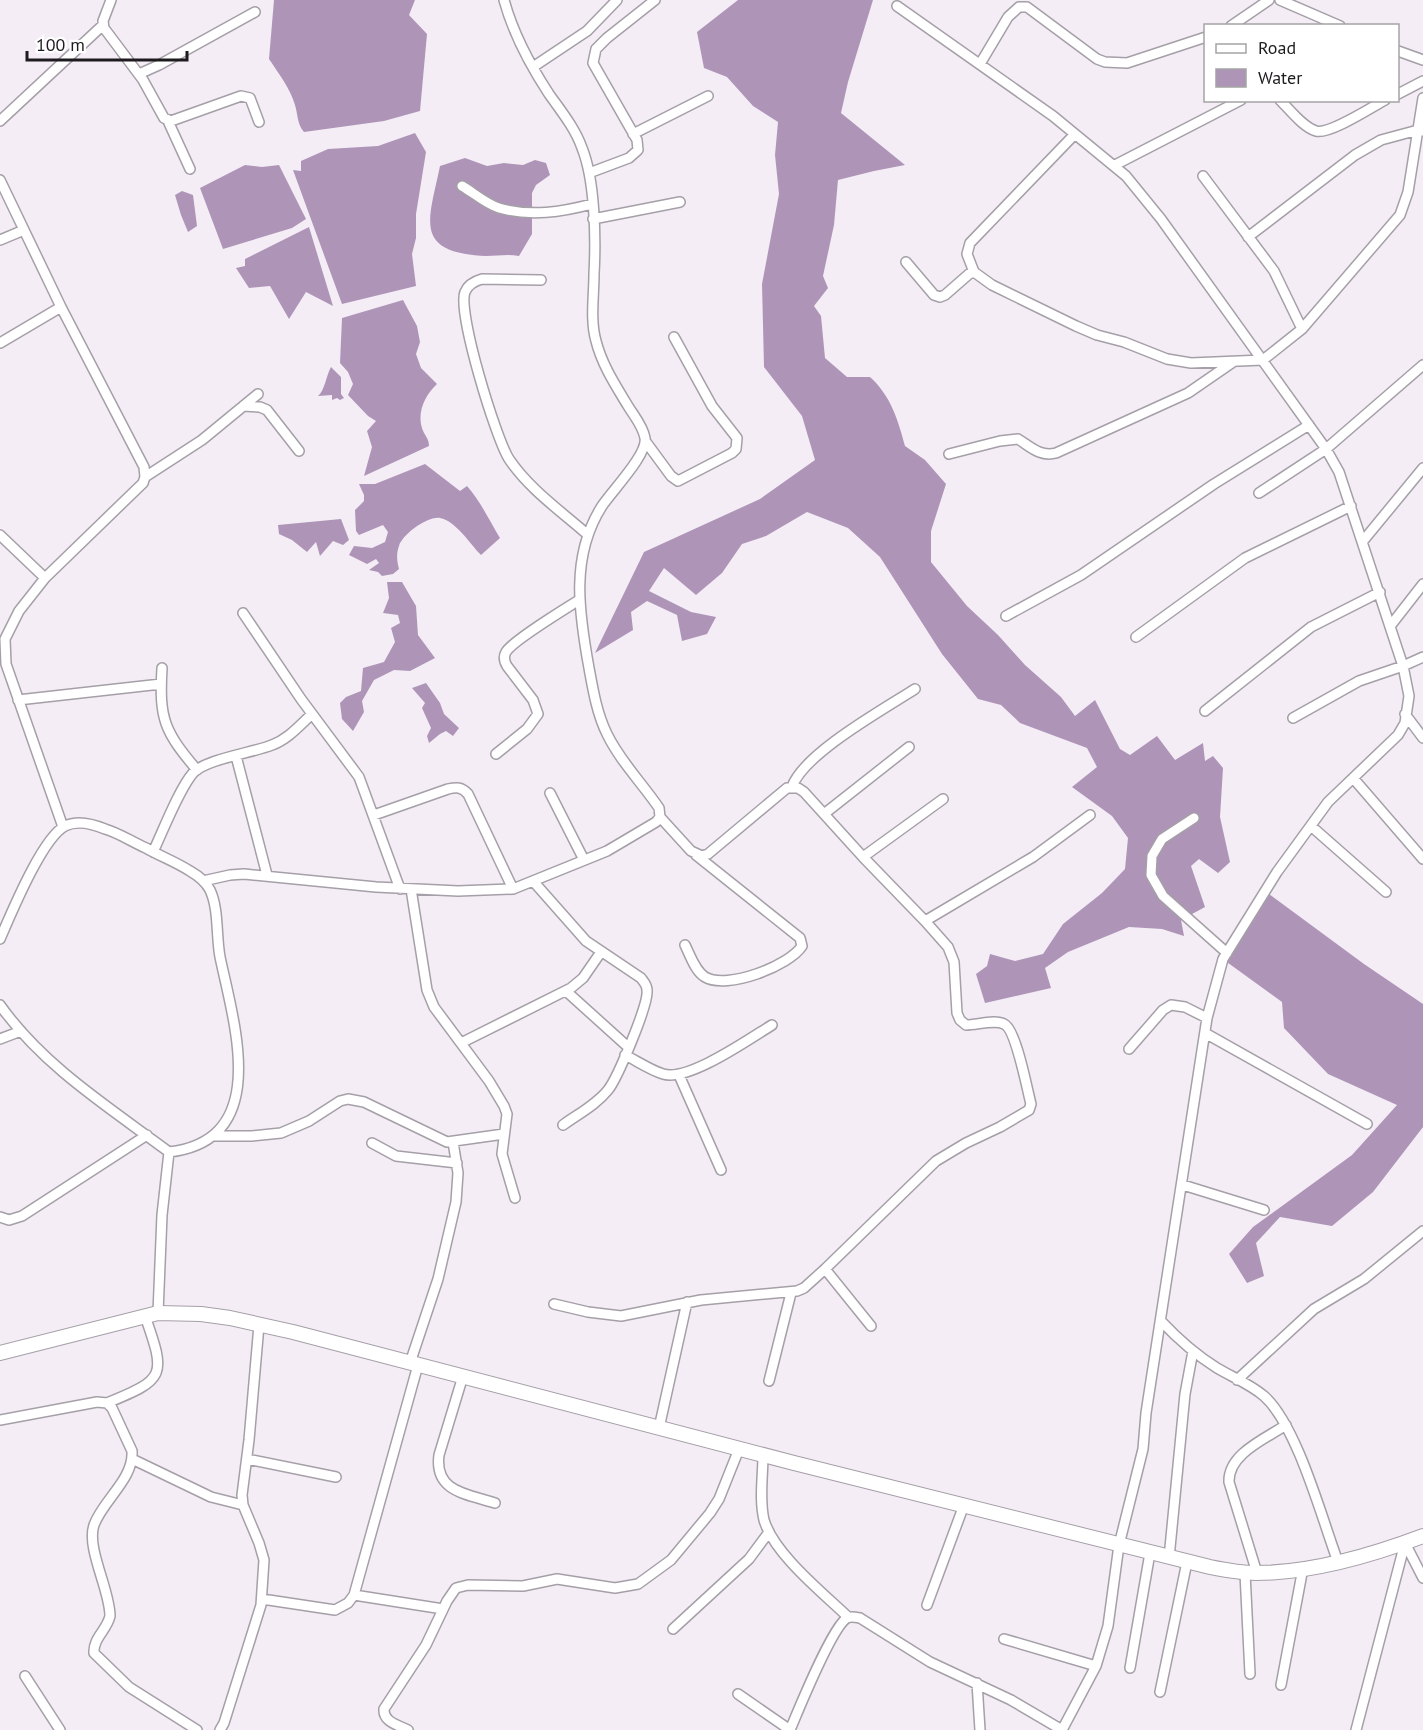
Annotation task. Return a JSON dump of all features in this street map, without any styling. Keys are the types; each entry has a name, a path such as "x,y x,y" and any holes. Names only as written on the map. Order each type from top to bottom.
{"street":[{"path":"0,121 103,25 111,0"},
{"path":"504,0 508,15 533,66 578,136 585,155 593,219 595,264 593,324 596,345 610,376 643,430 645,442 644,449 601,507 588,535 580,567 579,600 587,658 602,723 622,758 659,808 660,817 696,855 800,938 802,946 799,951 768,968 734,980 714,981 701,974 685,945"},
{"path":"533,66 587,31 617,0"},
{"path":"588,173 635,155 639,145 593,63 596,49 606,38 655,0"},
{"path":"1234,24 1269,0"},
{"path":"1280,0 1335,24"},
{"path":"763,1455 762,1502 764,1520 769,1532 778,1547 848,1617 860,1618 930,1662 1019,1704 1062,1730 1096,1666 1112,1605 1119,1545 1143,1449 1146,1413 1207,1018 1220,968 1277,872 1328,802 1398,735 1405,723 1409,696 1391,625 1339,472 1326,449 1263,360 1145,198 1115,165 1075,134 897,6"},
{"path":"980,64 1008,17 1019,7 1027,7 1097,59 1105,62 1127,63 1204,39"},
{"path":"139,74 255,12"},
{"path":"103,25 139,74 164,118 168,121 190,169"},
{"path":"1399,51 1423,60"},
{"path":"1399,93 1423,81"},
{"path":"168,121 241,96 250,98 259,122"},
{"path":"633,134 708,96"},
{"path":"1075,134 970,243 967,254 974,272 992,285 1076,326 1167,359 1191,363 1263,360 1302,329 1400,215 1408,192 1421,131 1423,98"},
{"path":"1115,165 1237,102"},
{"path":"1282,102 1308,126 1317,131 1323,131 1381,102"},
{"path":"1248,237 1355,155 1381,140 1421,131"},
{"path":"1203,176 1281,283 1302,329"},
{"path":"0,180 61,307 142,460 145,477"},
{"path":"462,186 498,208 543,213 564,211 592,204"},
{"path":"593,219 680,202"},
{"path":"0,240 24,230"},
{"path":"906,262 929,290 940,297 974,272"},
{"path":"541,280 482,279 473,282 465,292 464,299 468,326 486,399 509,459 534,486 588,535"},
{"path":"0,343 61,307"},
{"path":"645,442 671,476 678,481 736,449 737,438 712,406 674,337"},
{"path":"948,454 1018,439 1047,456 1188,393 1233,362"},
{"path":"1259,493 1326,449 1423,365"},
{"path":"63,827 18,700 4,674 6,664 2,640 19,611 45,578 138,490 145,477 202,440 258,394"},
{"path":"243,406 260,407 267,410 299,451"},
{"path":"1006,616 1081,575 1215,484 1309,425"},
{"path":"1363,541 1423,468"},
{"path":"1136,637 1245,558 1351,506"},
{"path":"0,535 45,578"},
{"path":"1391,625 1423,584"},
{"path":"1205,711 1260,665 1311,627 1380,592"},
{"path":"496,754 528,729 538,714 533,700 507,666 504,660 505,653 528,634 579,600"},
{"path":"243,613 312,714 354,769 374,815 400,889"},
{"path":"1293,718 1359,681 1423,657"},
{"path":"162,668 160,699 164,722 173,740 197,770"},
{"path":"18,700 161,684"},
{"path":"792,787 800,771 823,751 915,689"},
{"path":"153,852 185,786 197,770 211,763 274,744 292,733 312,714"},
{"path":"1406,714 1423,738"},
{"path":"824,814 909,747"},
{"path":"236,756 267,875"},
{"path":"1353,778 1423,859"},
{"path":"374,815 448,789 456,787 463,789 468,794 513,889"},
{"path":"554,1304 588,1312 621,1316 687,1302 791,1293 804,1288 936,1161 1029,1110 1030,1104 1009,1028 999,1022 966,1025 959,1016 953,956 925,921 804,792 792,787 787,788 708,854 696,855"},
{"path":"550,793 584,860"},
{"path":"863,857 943,799"},
{"path":"925,921 1033,857 1090,815"},
{"path":"203,881 230,874 267,875 400,889 458,891 513,889 630,839 660,817"},
{"path":"1194,818 1162,839 1152,856 1151,875 1163,896 1227,953"},
{"path":"0,939 33,868 63,827 74,823 106,829 190,871 203,881 210,890 214,903 219,952 238,1044 240,1067 233,1111 225,1124 214,1136 196,1146 169,1152"},
{"path":"1311,826 1386,892"},
{"path":"533,881 586,941 641,978 648,992 644,1008 612,1086 604,1095 563,1125"},
{"path":"411,889 427,990 434,1007 489,1081 507,1114 503,1161 515,1198"},
{"path":"461,1043 566,991 583,978 601,952"},
{"path":"566,991 626,1051 662,1074 680,1075 698,1068 772,1025"},
{"path":"0,1005 35,1046 87,1092 169,1152"},
{"path":"1129,1048 1158,1015 1171,1005 1185,1007 1207,1018"},
{"path":"0,1039 21,1031"},
{"path":"1205,1033 1367,1124"},
{"path":"680,1075 721,1170"},
{"path":"214,1136 280,1133 309,1121 340,1101 355,1098 438,1138 453,1142 504,1134"},
{"path":"0,1217 9,1220 22,1216 147,1135"},
{"path":"261,1599 335,1610 348,1603 354,1595 438,1279 456,1202 458,1173 453,1142"},
{"path":"372,1143 396,1156 456,1163"},
{"path":"0,1420 59,1408 97,1402 107,1403 136,1391 156,1376 159,1366 152,1315 169,1152"},
{"path":"1183,1185 1264,1210"},
{"path":"1237,1380 1314,1308 1364,1279 1423,1231"},
{"path":"825,1269 871,1326"},
{"path":"769,1381 791,1293"},
{"path":"659,1428 687,1302"},
{"path":"0,1353 152,1315 201,1314 259,1325 1187,1562 1251,1573 1303,1569 1338,1562 1423,1536"},
{"path":"1161,1321 1192,1351 1264,1396 1279,1413 1304,1469 1338,1562"},
{"path":"220,1730 261,1599 264,1560 243,1505 242,1495 259,1325"},
{"path":"1168,1558 1185,1394 1192,1351"},
{"path":"463,1377 437,1466 440,1477 446,1485 495,1503"},
{"path":"107,1403 112,1408 132,1451 132,1459 127,1472 93,1527 92,1540 110,1610 109,1623 95,1642 94,1653 129,1687 197,1730"},
{"path":"1250,1674 1251,1573 1228,1473 1237,1459 1286,1425"},
{"path":"408,1730 387,1719 383,1714 384,1709 426,1645 456,1588 463,1585 519,1586 557,1579 615,1588 638,1584 671,1560 710,1513 719,1499 739,1449"},
{"path":"132,1459 211,1497 243,1505"},
{"path":"247,1459 336,1477"},
{"path":"927,1605 964,1505"},
{"path":"673,1629 750,1559 769,1532"},
{"path":"1405,1543 1423,1578"},
{"path":"1356,1730 1405,1543"},
{"path":"1130,1668 1150,1553"},
{"path":"1160,1692 1187,1562"},
{"path":"1281,1685 1303,1569"},
{"path":"354,1595 443,1609"},
{"path":"738,1695 790,1730 815,1671 837,1630 848,1617"},
{"path":"1004,1639 1096,1666"},
{"path":"25,1676 60,1730"},
{"path":"977,1683 980,1730"}],"water":[{"path":"274,0 415,0 409,15 427,34 420,111 384,121 304,132 290,93 269,59"},
{"path":"738,0 873,0 841,113 905,165 838,180 834,225 823,276 828,288 814,306 821,316 825,358 847,377 870,377 877,384 893,409 905,446 925,460 946,484 931,531 931,562 967,606 1025,665 1061,697 1075,716 1095,700 1120,749 1130,755 1157,736 1175,760 1203,743 1205,761 1213,756 1223,768 1220,817 1230,862 1218,873 1199,859 1191,866 1205,907 1181,920 1184,936 1162,929 1129,927 1068,952 1045,968 1051,988 985,1003 976,974 987,966 990,954 1015,961 1043,954 1063,924 1102,893 1125,869 1128,838 1112,816 1072,787 1097,767 1087,748 1020,723 1001,705 978,699 942,654 880,557 848,528 807,512 766,536 742,544 722,573 696,595 664,568 649,591 691,612 716,617 707,634 682,641 677,615 647,601 631,612 633,630 595,653 644,552 760,499 815,460 802,416 764,367 762,284 779,194 775,155 778,122 753,106 727,77 704,68 697,32"},
{"path":"415,133 426,152 412,254 416,286 342,304 293,170 301,171 301,161 328,149 378,146"},
{"path":"465,158 487,166 504,163 523,165 535,160 546,163 550,175 536,185 532,193 532,234 519,256 462,253 446,248 436,240 431,230 430,217 440,166"},
{"path":"245,165 262,167 279,165 306,219 292,228 223,249 200,188"},
{"path":"182,191 193,195 197,226 188,232 175,195"},
{"path":"309,227 333,306 306,292 289,319 270,286 249,288 236,268 245,266 245,259"},
{"path":"403,300 417,326 420,342 416,354 421,368 437,384 429,393 421,410 422,428 429,446 364,476 372,447 367,431 376,421 348,395 353,384 348,372 340,363 342,318"},
{"path":"331,367 341,377 341,394 344,398 340,400 337,398 332,400 332,395 318,396"},
{"path":"425,464 460,491 467,486 500,538 481,555 452,524 435,518 416,527 405,537 398,549 399,569 393,574 382,576 378,572 369,570 379,563 376,559 367,564 349,555 354,546 372,548 385,542 388,532 383,525 359,535 356,531 355,510 364,501 359,484 375,484"},
{"path":"341,519 349,540 343,545 333,541 320,556 316,542 307,552 292,540 279,534 278,525"},
{"path":"387,582 402,582 416,606 418,635 435,658 410,671 394,670 374,680 362,701 364,712 353,731 342,719 340,703 346,697 361,691 363,668 384,662 395,642 391,628 400,623 398,615 383,613 389,598"},
{"path":"426,683 440,703 444,714 459,728 453,736 446,731 429,743 427,736 431,728 422,708 425,703 412,688"},
{"path":"1265,891 1423,1004 1423,1127 1373,1192 1332,1226 1280,1217 1256,1243 1264,1276 1247,1283 1229,1254 1253,1227 1352,1155 1397,1105 1328,1074 1284,1028 1282,1002 1224,960"}]}
